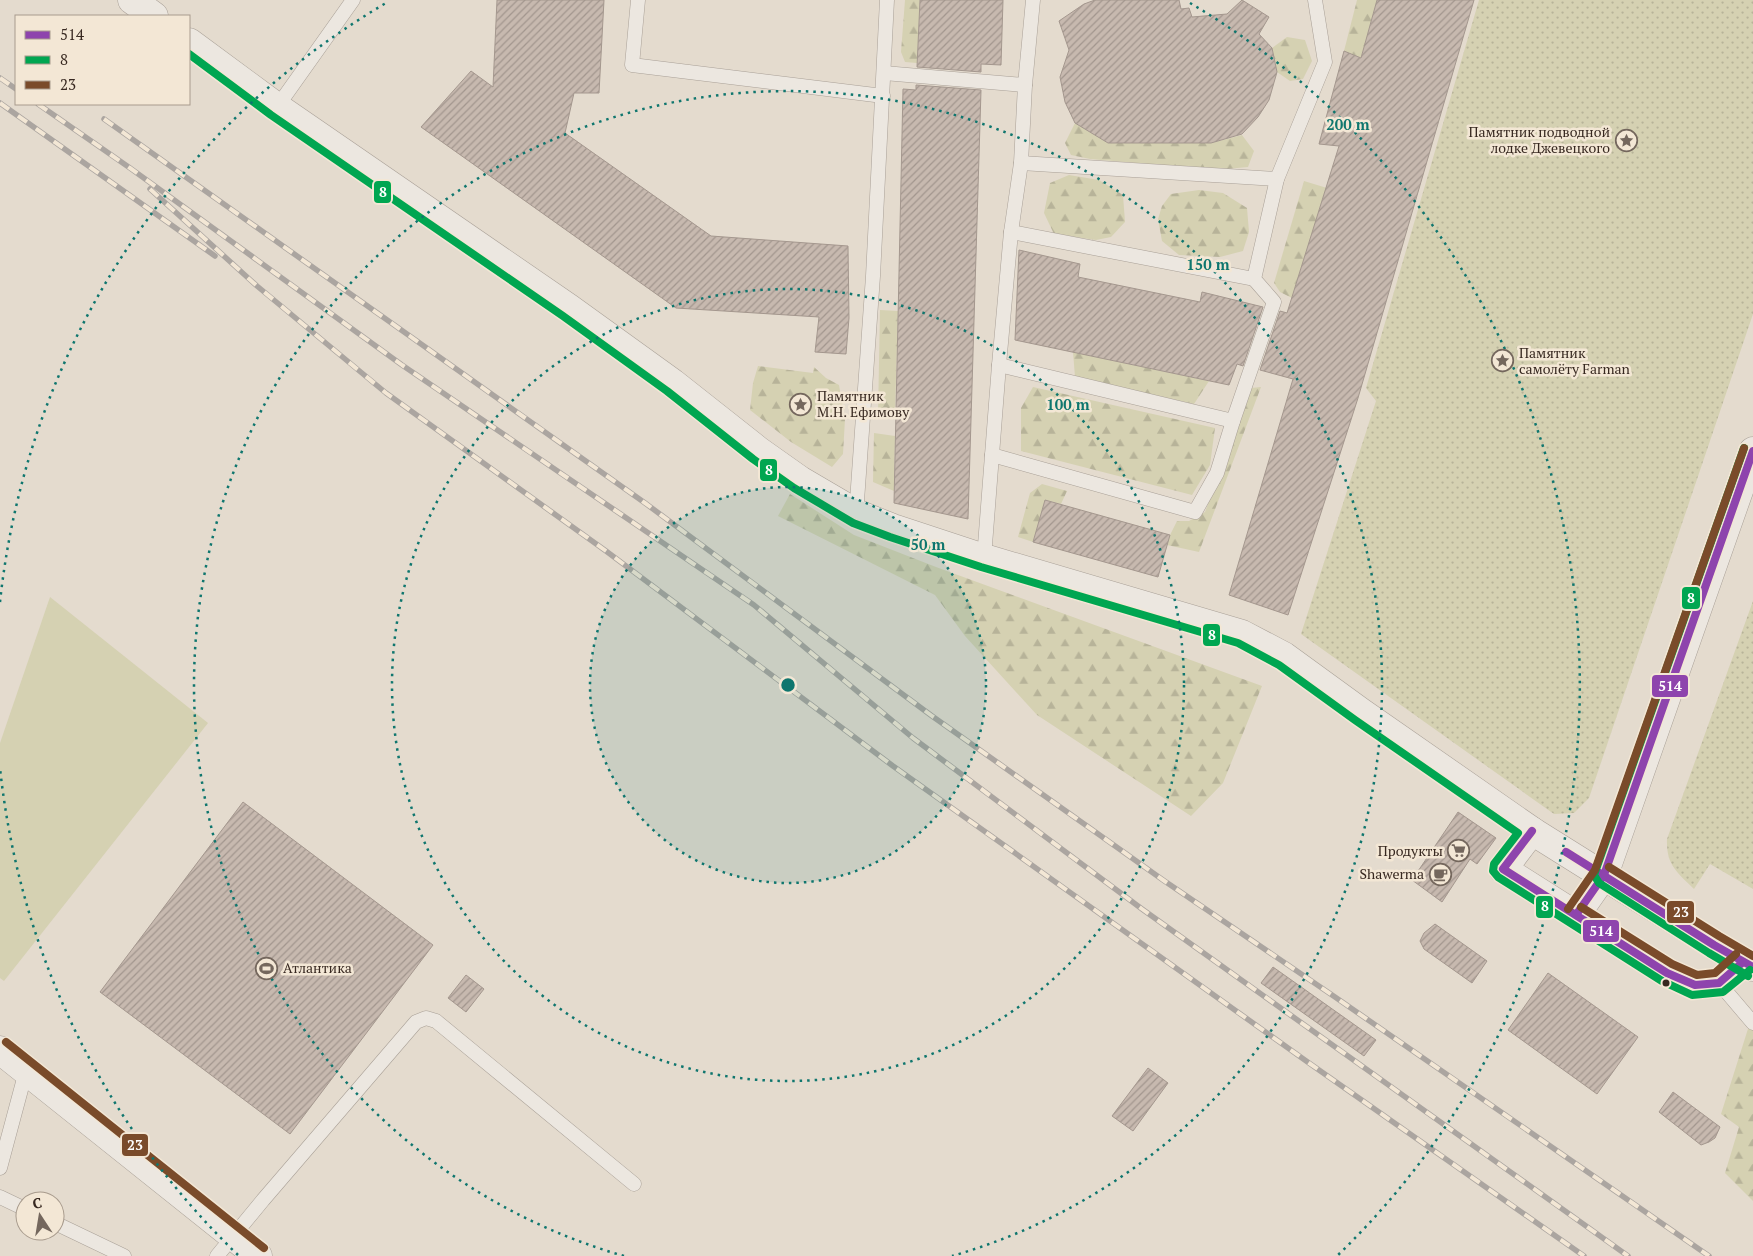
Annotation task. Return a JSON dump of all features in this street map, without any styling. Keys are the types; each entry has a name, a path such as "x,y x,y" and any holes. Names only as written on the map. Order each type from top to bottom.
{"street":[{"path":"132,0 153,15"},
{"path":"190,43 277,107 569,308 674,383 759,451 800,480 858,514 893,528 984,558 1242,634 1265,645 1284,656 1532,831 1748,965 1718,983 1695,985 1668,973 1503,869 1532,831"},
{"path":"1576,915 1604,875 1753,451"},
{"path":"0,1050 225,1246 258,1256"}],"lane":[{"path":"277,107 352,0"},
{"path":"638,0 632,65 882,96"},
{"path":"858,514 873,276 887,0"},
{"path":"984,558 998,365 1020,163 1033,0"},
{"path":"1254,279 1276,178 1325,62 1314,0"},
{"path":"884,74 1025,85"},
{"path":"1020,163 1276,178"},
{"path":"992,455 1195,512 1217,474 1274,302 1254,279 1012,232"},
{"path":"998,365 1233,421"},
{"path":"1718,983 1753,1023"},
{"path":"225,1246 416,1022 426,1018 436,1022 634,1184"},
{"path":"0,1168 26,1071"},
{"path":"0,1197 15,1204"},
{"path":"65,1228 124,1256"}],"green space":[{"path":"905,0 920,0 917,63 905,62 901,52"},
{"path":"1357,0 1377,0 1361,58 1344,51"},
{"path":"1479,0 1753,0 1753,314 1589,798 1574,813 1554,814 1301,634 1376,401 1366,388"},
{"path":"1287,37 1305,40 1312,61 1303,79 1290,81 1277,72 1272,48"},
{"path":"1075,123 1108,143 1211,143 1242,135 1254,151 1248,167 1216,170 1090,159 1071,155 1065,143"},
{"path":"1069,175 1099,180 1123,195 1125,222 1111,237 1096,240 1054,234 1044,213 1050,183"},
{"path":"1304,181 1327,188 1292,298 1280,292 1274,283"},
{"path":"1199,190 1223,193 1247,208 1249,232 1243,251 1220,257 1179,255 1162,241 1158,219 1162,206 1171,194"},
{"path":"880,310 898,311 895,416 878,415"},
{"path":"1073,352 1209,381 1194,404 1075,377"},
{"path":"758,366 813,373 814,367 826,378 839,385 845,419 843,454 832,467 791,442 750,410 753,383"},
{"path":"1033,387 1215,428 1210,465 1192,495 1021,451 1021,408"},
{"path":"1261,387 1199,552 1167,545 1177,521 1189,521 1205,512 1251,388"},
{"path":"874,433 895,436 894,491 873,482"},
{"path":"1042,484 1067,491 1061,504 1045,500 1033,542 1018,537 1030,493"},
{"path":"790,494 854,535 936,567 1262,686 1223,783 1191,816 1037,715 965,636 935,595 778,516"},
{"path":"50,597 208,723 4,981 0,978 0,743"},
{"path":"1753,601 1753,889 1710,864 1694,889 1678,873 1671,862 1668,855 1667,839"},
{"path":"1753,1013 1753,1201 1725,1173 1739,1127 1721,1114"}],"building":[{"path":"497,0 604,0 599,93 574,93 565,133 711,236 848,246 849,318 846,354 815,352 819,317 676,308 421,127 471,71 493,87"},
{"path":"920,0 1003,0 1001,65 981,64 981,72 917,67"},
{"path":"1095,0 1179,0 1181,9 1189,8 1192,17 1227,14 1242,0 1269,17 1259,34 1272,48 1277,72 1269,100 1258,117 1242,134 1211,143 1108,143 1075,123 1065,102 1060,77 1069,50 1059,21 1084,4"},
{"path":"1377,0 1474,0 1358,398 1288,615 1229,595 1293,379 1260,370 1280,311 1287,313 1339,146 1319,144 1344,51 1361,58"},
{"path":"916,85 981,90 968,519 894,503 903,89 916,90"},
{"path":"1019,250 1080,264 1078,277 1200,302 1202,292 1263,307 1243,366 1237,364 1229,385 1015,340"},
{"path":"1045,500 1170,535 1158,577 1033,542"},
{"name":"Атлантика","path":"243,802 433,945 290,1134 100,992"},
{"name":"Продукты","path":"1458,812 1496,838 1477,864 1470,859 1442,902 1412,880"},
{"path":"1435,924 1487,961 1472,983 1424,949 1420,941 1424,933"},
{"path":"1273,967 1376,1040 1364,1056 1261,983"},
{"path":"1548,973 1638,1037 1597,1094 1508,1030"},
{"path":"466,975 484,989 466,1012 448,998"},
{"path":"1148,1068 1168,1083 1133,1131 1112,1116"},
{"path":"1673,1092 1720,1127 1715,1138 1701,1145 1659,1112"}],"railway":[{"path":"0,78 15,88"},
{"path":"0,103 215,256"},
{"path":"39,105 130,168 402,365 754,605 913,738 1142,909 1628,1256"},
{"path":"104,119 645,503 932,716 1163,880 1709,1256"},
{"path":"150,189 257,286 386,393 606,551 893,766 1309,1063 1584,1256"}],"transit line":[{"name":"8","path":"190,55 271,115 563,316 667,391 753,459 794,488 853,523 981,567 1238,643 1279,665 1518,833 1494,864 1493,871 1498,877 1662,981 1692,995 1723,992 1750,970"},
{"name":"8","path":"1744,448 1594,875 1599,883 1748,976"},
{"name":"23","path":"1568,909 1595,870 1744,448"},
{"name":"514","path":"1576,915 1604,875 1753,451"},
{"name":"514","path":"1532,831 1503,869 1667,973 1695,985 1719,983 1743,962"},
{"name":"514","path":"1566,852 1714,945 1753,967"},
{"name":"23","path":"1609,867 1753,956"},
{"name":"23","path":"1581,907 1672,964 1697,975 1715,973 1736,954"},
{"name":"23","path":"6,1042 264,1248"}],"place":[{"name":"Памятник подводной лодке Джевецкого","path":"1626,140"},
{"name":"Памятник самолёту Farman","path":"1503,361"},
{"name":"Памятник М.Н. Ефимову","path":"801,404"},
{"name":"Продукты","path":"1459,851"},
{"name":"Shawerma","path":"1440,874"},
{"name":"Атлантика","path":"267,968"}]}
